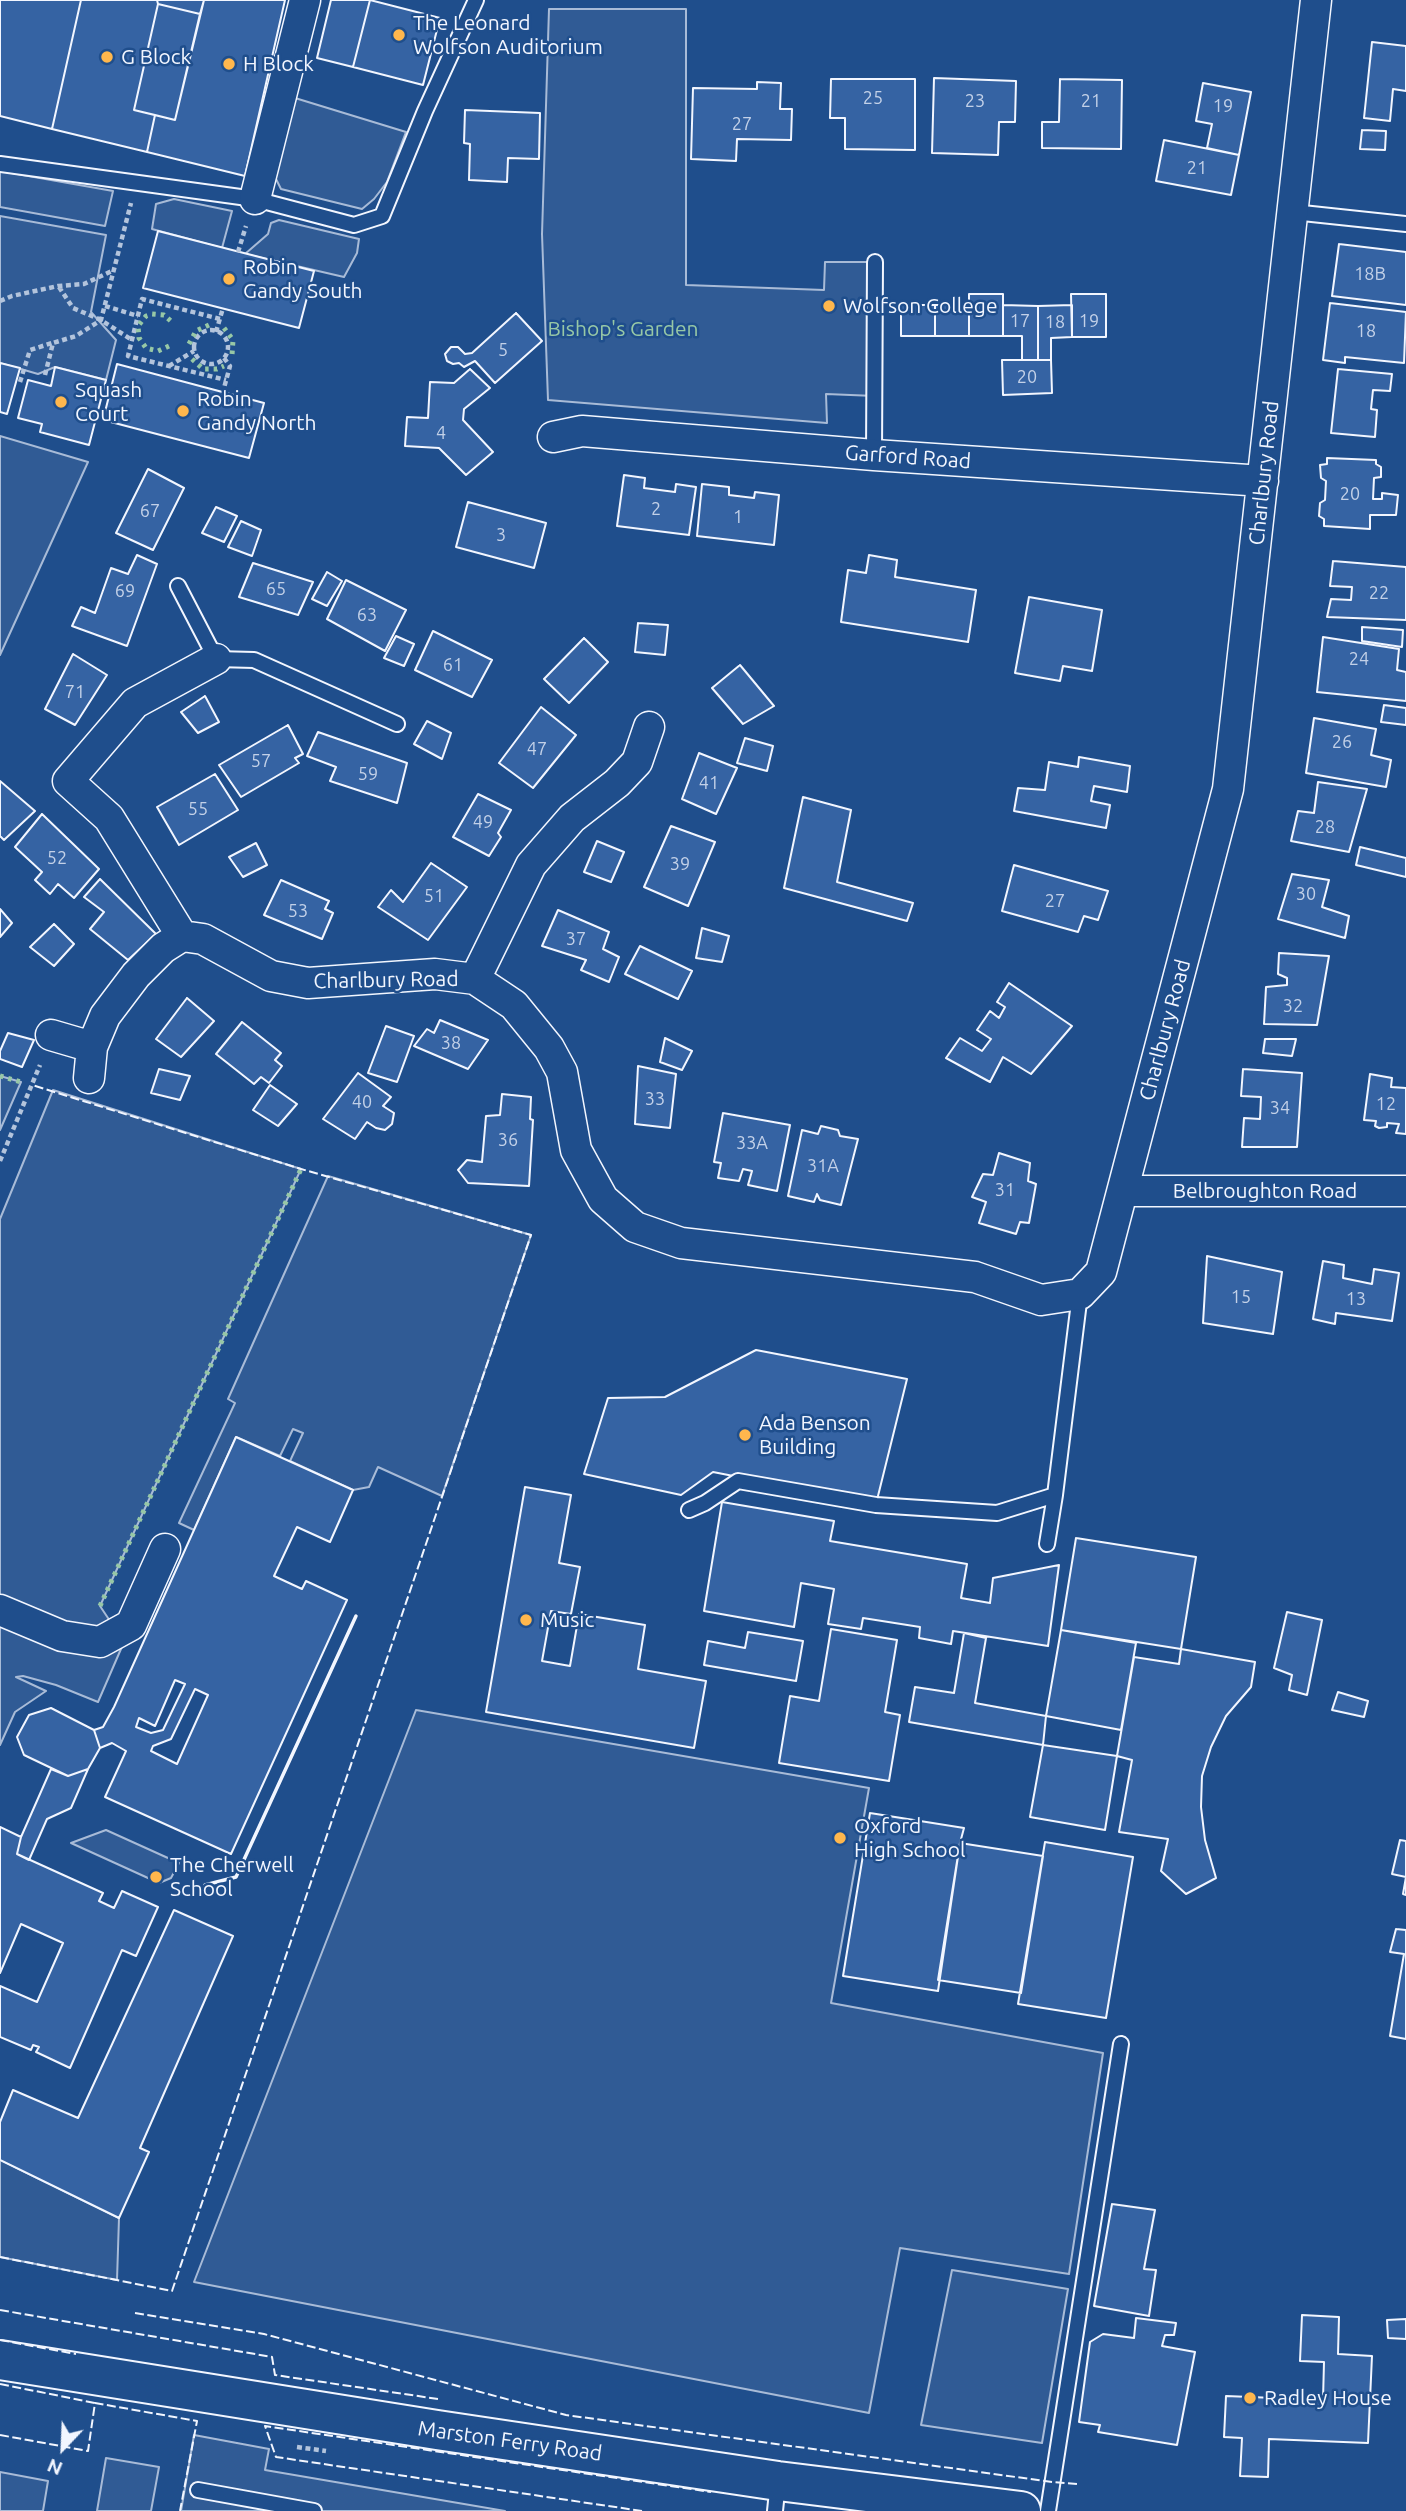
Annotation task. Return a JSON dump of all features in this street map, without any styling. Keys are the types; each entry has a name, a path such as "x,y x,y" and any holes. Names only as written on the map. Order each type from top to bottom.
{"main road":[{"name":"Marston Ferry Road","path":"0,2360 425,2428 776,2496 1021,2511"}],"street":[{"path":"255,199 305,0"},
{"name":"Charlbury Road","path":"182,936 203,939 271,975 308,983 435,974 475,979 514,1005 549,1048 562,1072 576,1150 603,1199 635,1227 681,1243 975,1277 1041,1300 1080,1294 1101,1272 1228,789 1316,0"},
{"name":"Garford Road","path":"553,437 582,432 1263,481"},
{"path":"89,1078 92,1047 105,1016 136,975 163,948 182,936 109,818 68,781 135,703 216,659"},
{"name":"Charlbury Road","path":"475,979 531,865 572,818 617,783 637,762 649,727"},
{"path":"51,1035 92,1047"},
{"name":"Belbroughton Road","path":"1124,1191 1406,1191"},
{"path":"0,1610 62,1636 100,1642 131,1625 165,1549"}],"lane":[{"path":"0,164 255,199 354,225 382,216 425,111 476,0"},
{"path":"1293,212 1406,223"},
{"path":"874,455 875,262"},
{"path":"178,586 216,659 254,660 397,724"},
{"path":"1047,1544 1080,1294"},
{"path":"689,1510 705,1503 738,1481 876,1505 997,1513 1055,1495"},
{"path":"1048,2511 1121,2044"},
{"path":"198,2490 314,2511"}],"path":[{"path":"20,382 30,350 76,336 101,320 136,182"},
{"path":"0,301 58,286 84,284 115,270"},
{"path":"58,286 73,308 101,320 132,340"},
{"path":"220,320 142,299 128,356 226,380"},
{"path":"105,306 138,316"},
{"path":"216,332 223,308"},
{"path":"169,366 194,351 198,336 208,331 216,332 226,340 228,351 216,364 200,361 194,351"},
{"path":"45,375 52,343"},
{"path":"224,358 230,366 224,388"},
{"path":"0,1161 32,1085"}],"shaded area":[{"name":"Bishop's Garden","path":"549,9 686,9 686,285 824,290 825,262 875,262 875,396 826,394 827,423 548,400 542,234"},
{"path":"295,98 406,132 387,182 362,209 281,189 274,175"},
{"path":"0,171 113,191 105,226 0,207"},
{"path":"174,199 232,211 222,248 152,229 156,204"},
{"path":"0,216 106,235 91,312 116,340 106,380 55,367 38,374 0,363"},
{"path":"279,220 359,239 357,253 344,277 245,254 268,234 271,223"},
{"path":"0,436 88,462 0,655"},
{"path":"0,1076 21,1082 0,1130"},
{"path":"53,1090 301,1169 100,1606 124,1642 98,1702 56,1685 23,1676 16,1677 46,1691 15,1712 0,1745 0,1219"},
{"path":"328,1176 531,1235 442,1496 378,1467 369,1487 353,1490 290,1461 303,1433 293,1429 280,1456 236,1437 194,1530 179,1523 235,1403 228,1399"},
{"path":"416,1710 869,1788 831,2003 1103,2053 1069,2274 900,2248 869,2413 194,2282"},
{"path":"106,1830 179,1863 171,1878 159,1883 71,1843"},
{"path":"0,2160 119,2218 117,2280 0,2257"},
{"path":"952,2270 1068,2289 1042,2443 921,2425"},
{"path":"194,2435 269,2449 265,2470 505,2511 181,2511"},
{"path":"106,2458 159,2467 151,2511 97,2511"},
{"path":"0,2472 48,2481 43,2511 0,2511"}],"building":[{"path":"0,0 81,0 52,129 0,116"},
{"name":"G Block","path":"81,0 157,0 134,110 155,115 147,152 52,129"},
{"path":"157,0 204,0 200,14 158,4"},
{"name":"H Block","path":"204,0 285,0 245,176 147,152 155,115 175,120"},
{"path":"331,0 370,0 353,67 317,58"},
{"name":"The Leonard Wolfson Auditorium","path":"370,0 440,18 423,85 353,67"},
{"path":"158,4 200,14 175,120 134,110"},
{"path":"1372,42 1406,46 1406,91 1393,89 1390,121 1364,118"},
{"path":"934,78 1016,81 1015,122 999,122 998,155 932,153"},
{"path":"831,79 915,79 915,150 845,149 845,118 830,118"},
{"path":"1060,79 1122,80 1121,149 1042,148 1042,122 1059,122"},
{"path":"757,82 781,83 780,109 792,109 791,140 737,139 736,161 691,159 693,88 757,89"},
{"path":"1203,83 1251,92 1239,155 1207,148 1212,124 1196,121"},
{"path":"465,110 540,113 539,159 508,158 507,182 469,180 470,144 464,143"},
{"path":"1362,130 1386,131 1385,150 1360,149"},
{"path":"1164,140 1239,155 1231,195 1156,181"},
{"name":"Robin Gandy South","path":"158,231 314,271 299,328 143,288"},
{"path":"1339,244 1406,252 1406,305 1332,296"},
{"path":"969,294 1003,294 1003,336 969,336"},
{"path":"1071,294 1106,294 1106,337 1072,337"},
{"path":"1330,303 1406,312 1404,363 1345,357 1345,363 1323,360"},
{"path":"901,305 935,305 935,336 901,336"},
{"path":"935,305 969,305 969,336 935,336"},
{"path":"1003,305 1038,306 1038,360 1022,360 1022,336 1003,336"},
{"path":"1072,305 1072,337 1051,338 1051,360 1038,360 1038,306"},
{"path":"516,313 542,341 495,383 475,361 464,367 459,363 447,361 445,354 451,347 458,347 465,354 472,353"},
{"path":"1002,360 1051,360 1052,393 1003,395"},
{"path":"0,363 20,368 7,414 0,412"},
{"name":"Robin Gandy North","path":"117,364 264,403 249,458 103,420"},
{"name":"Squash Court","path":"55,367 106,380 89,445 40,432 42,424 18,418 28,380 51,386"},
{"path":"470,369 490,388 464,409 463,420 493,452 466,475 439,448 405,446 407,417 428,418 430,382 454,383"},
{"path":"1338,369 1392,374 1390,391 1373,390 1371,409 1377,410 1375,437 1331,433"},
{"path":"1327,458 1376,460 1376,464 1381,467 1381,477 1374,478 1373,499 1382,499 1382,493 1398,495 1396,515 1370,515 1370,529 1324,526 1324,519 1319,516 1320,503 1325,500 1326,481 1321,478 1320,465 1327,464"},
{"path":"148,469 184,488 153,550 116,533"},
{"path":"624,475 645,478 644,488 675,492 676,484 696,487 689,535 617,526"},
{"path":"702,484 729,487 729,495 754,498 755,492 779,495 774,545 697,536"},
{"path":"468,502 546,523 534,568 456,547"},
{"path":"216,507 237,516 224,542 202,533"},
{"path":"241,521 261,530 252,556 228,547"},
{"path":"137,555 157,564 127,646 72,626 81,607 95,613 111,568 128,574"},
{"path":"869,555 897,560 895,577 976,590 968,642 841,622 848,570 866,573"},
{"path":"1333,561 1406,567 1406,620 1327,617 1331,599 1351,600 1352,587 1330,586"},
{"path":"253,563 313,582 298,615 239,597"},
{"path":"327,572 342,581 327,606 312,599"},
{"path":"346,580 406,610 385,651 327,619"},
{"path":"1029,597 1102,610 1092,671 1063,666 1060,681 1015,673"},
{"path":"638,623 668,625 665,655 635,652"},
{"path":"1362,627 1403,630 1402,647 1362,641"},
{"path":"433,631 492,660 472,697 415,670"},
{"path":"396,636 414,644 404,666 384,658"},
{"path":"1323,637 1399,649 1397,670 1406,672 1406,701 1317,692"},
{"path":"584,638 608,662 569,703 544,679"},
{"path":"73,654 107,675 75,725 45,709"},
{"path":"740,665 774,706 743,724 712,688"},
{"path":"205,696 219,722 198,733 181,712"},
{"path":"1384,705 1406,708 1406,725 1381,722"},
{"path":"541,707 576,735 533,788 499,763"},
{"path":"1314,718 1376,729 1371,755 1391,760 1386,787 1306,773"},
{"path":"427,721 451,733 442,759 414,744"},
{"path":"288,725 303,754 295,758 299,763 241,797 219,765"},
{"path":"318,732 407,763 397,803 330,781 336,767 307,756"},
{"path":"745,738 773,746 767,771 737,763"},
{"path":"699,753 737,768 716,814 682,799"},
{"path":"1079,757 1130,766 1127,792 1094,786 1091,801 1110,805 1106,828 1014,811 1018,788 1045,790 1049,762 1078,767"},
{"path":"215,774 238,810 179,845 157,807"},
{"path":"0,781 35,811 4,840 0,836"},
{"path":"1318,782 1367,789 1349,852 1291,841 1298,811 1314,813"},
{"path":"478,794 511,810 498,833 501,837 489,856 453,837"},
{"path":"803,797 851,810 837,882 913,903 907,921 784,888"},
{"path":"42,814 99,869 74,898 58,884 50,894 35,880 42,872 15,847"},
{"path":"671,826 715,842 688,906 644,887"},
{"path":"597,841 624,852 611,882 584,872"},
{"path":"256,843 267,865 243,877 229,857"},
{"path":"1360,847 1406,858 1406,877 1356,865"},
{"path":"431,863 467,887 428,940 378,907 391,890 403,902"},
{"path":"1014,865 1108,891 1098,920 1084,916 1078,932 1002,911"},
{"path":"1292,874 1329,880 1322,907 1349,916 1345,938 1278,919"},
{"path":"100,879 156,934 128,960 90,929 104,912 84,897"},
{"path":"281,880 329,901 325,909 333,913 322,939 264,915"},
{"path":"0,909 12,923 0,937"},
{"path":"558,910 609,932 603,949 619,957 609,982 581,970 586,960 542,946"},
{"path":"54,924 74,944 54,966 30,947"},
{"path":"702,928 729,936 722,962 696,958"},
{"path":"640,946 692,971 678,999 625,974"},
{"path":"1279,953 1329,956 1317,1025 1264,1024 1266,987 1287,985 1287,978 1278,974"},
{"path":"1009,983 1072,1026 1031,1074 1003,1057 990,1082 946,1058 960,1038 982,1051 991,1039 977,1030 990,1011 999,1018 1005,1007 997,1002"},
{"path":"187,998 214,1021 181,1057 156,1039"},
{"path":"440,1020 488,1040 468,1069 414,1046 427,1029 434,1033"},
{"path":"242,1022 281,1053 275,1060 282,1066 269,1083 261,1077 254,1084 216,1054"},
{"path":"386,1026 414,1036 397,1082 368,1073"},
{"path":"8,1033 34,1040 22,1067 0,1059 0,1051"},
{"path":"665,1038 692,1051 682,1070 660,1062"},
{"path":"1265,1039 1296,1039 1292,1056 1263,1053"},
{"path":"638,1066 676,1074 670,1128 635,1124"},
{"path":"159,1069 190,1076 180,1100 151,1093"},
{"path":"1243,1069 1302,1073 1297,1147 1242,1147 1244,1118 1260,1119 1261,1097 1241,1096"},
{"path":"358,1073 391,1097 383,1106 394,1113 392,1124 385,1130 367,1122 355,1139 323,1119"},
{"path":"1370,1074 1392,1078 1391,1087 1406,1088 1406,1134 1396,1133 1399,1124 1387,1123 1387,1127 1379,1128 1375,1126 1376,1121 1364,1120"},
{"path":"270,1085 297,1104 278,1126 253,1110"},
{"path":"502,1094 531,1097 530,1119 533,1120 529,1186 468,1183 458,1170 467,1160 482,1162 486,1116 500,1115"},
{"path":"723,1113 790,1125 777,1191 748,1185 752,1171 743,1169 739,1181 718,1178 721,1163 714,1162"},
{"path":"821,1126 838,1130 840,1136 858,1139 841,1205 820,1200 817,1194 814,1202 788,1196 802,1130 818,1134"},
{"path":"999,1153 1030,1163 1028,1181 1036,1184 1029,1223 1020,1222 1016,1234 979,1223 986,1202 972,1197 983,1174 993,1175"},
{"path":"1207,1256 1282,1272 1273,1334 1203,1323"},
{"path":"1323,1261 1344,1265 1343,1278 1372,1284 1374,1269 1399,1273 1392,1321 1336,1313 1335,1324 1313,1319"},
{"name":"Ada Benson Building","path":"756,1350 907,1379 876,1504 713,1472 681,1495 584,1474 608,1398 665,1397"},
{"path":"236,1437 353,1490 330,1542 297,1527 274,1576 302,1589 306,1581 347,1600 231,1854 105,1797 126,1751 112,1743 100,1748 94,1730 103,1727","holes":["175,1680 185,1684 163,1730 151,1733 136,1727 139,1718 155,1726","195,1689 208,1695 177,1764 151,1751 153,1746 171,1739"]},
{"name":"Music","path":"525,1487 571,1495 559,1563 580,1567 571,1614 551,1611 542,1661 570,1666 579,1614 645,1625 638,1669 706,1681 694,1748 486,1712"},
{"path":"722,1502 834,1521 830,1541 967,1564 961,1598 990,1603 993,1578 1059,1565 1048,1646 953,1631 951,1644 919,1638 920,1627 863,1618 861,1629 828,1624 834,1589 801,1583 794,1627 704,1611"},
{"path":"1076,1538 1196,1557 1181,1649 1061,1630"},
{"path":"1287,1612 1322,1620 1307,1695 1289,1690 1292,1675 1274,1668"},
{"path":"831,1629 897,1640 885,1712 900,1715 889,1781 779,1763 790,1696 819,1701"},
{"path":"1061,1630 1136,1643 1121,1730 1046,1716"},
{"path":"748,1632 803,1641 796,1681 704,1665 708,1641 745,1648"},
{"path":"964,1633 986,1638 975,1703 1046,1716 1043,1745 909,1722 915,1687 954,1693"},
{"path":"1181,1649 1255,1662 1251,1687 1226,1716 1211,1747 1202,1776 1201,1807 1205,1840 1216,1878 1186,1894 1161,1871 1168,1839 1119,1832 1132,1760 1117,1756 1134,1657 1179,1664"},
{"path":"1338,1692 1368,1701 1364,1717 1332,1710"},
{"path":"51,1708 94,1730 100,1748 88,1769 68,1776 24,1755 17,1737 29,1715"},
{"path":"1043,1745 1117,1756 1105,1830 1030,1817"},
{"path":"51,1769 68,1776 88,1769 71,1808 47,1819 29,1860 17,1854 21,1837"},
{"path":"870,1813 964,1828 938,1991 843,1976"},
{"path":"0,1827 21,1837 17,1854 103,1893 99,1901 114,1908 122,1891 158,1907 136,1956 122,1950 70,2068 36,2052 39,2047 33,2045 31,2050 0,2037 0,1986 37,2002 63,1943 21,1924 0,1973"},
{"path":"1400,1840 1406,1841 1406,1877 1392,1874"},
{"path":"1045,1842 1133,1857 1106,2018 1018,2004"},
{"path":"960,1843 1043,1856 1021,1993 938,1980"},
{"path":"174,1910 233,1936 140,2148 149,2152 119,2218 0,2160 0,2122 13,2090 78,2118"},
{"path":"1396,1929 1406,1930 1406,2039 1390,2036 1404,1954 1390,1952"},
{"path":"1112,2204 1155,2210 1144,2269 1156,2270 1149,2316 1094,2306"},
{"name":"Radley House","path":"1302,2315 1339,2317 1338,2354 1372,2356 1368,2443 1269,2439 1268,2477 1240,2476 1242,2438 1224,2437 1226,2396 1323,2400 1324,2362 1300,2361"},
{"path":"1136,2318 1176,2323 1174,2335 1165,2335 1162,2346 1195,2352 1177,2445 1098,2432 1100,2425 1079,2422 1090,2342 1103,2334 1134,2338"},
{"path":"1406,2319 1406,2339 1388,2338 1387,2320"}],"hedge":[{"path":"169,346 158,351 146,348 139,338 138,326 146,316 152,314 164,315 173,323"},
{"path":"189,344 196,331 209,325"},
{"path":"224,328 233,340 232,355"},
{"path":"192,359 203,369 224,366"},
{"path":"0,1076 21,1082"},
{"path":"100,1606 301,1169"}],"fence":[{"path":"0,2257 172,2291 531,1235 301,1169 32,1085"},
{"path":"0,2310 272,2357 275,2375 438,2399"},
{"path":"135,2313 264,2334 566,2415 1078,2484"},
{"path":"0,2340 76,2354"},
{"path":"0,2384 95,2403"},
{"path":"0,2435 88,2451 95,2403 197,2421 180,2511"},
{"path":"642,2511 276,2457 265,2426 711,2492"}],"wall":[{"path":"205,1885 236,1877 356,1616"}],"place":[{"name":"The Leonard Wolfson Auditorium","path":"399,35"},
{"name":"G Block","path":"107,57"},
{"name":"H Block","path":"229,64"},
{"name":"Robin Gandy South","path":"229,279"},
{"name":"Wolfson College","path":"829,306"},
{"name":"Squash Court","path":"61,402"},
{"name":"Robin Gandy North","path":"183,411"},
{"name":"Ada Benson Building","path":"745,1435"},
{"name":"Music","path":"526,1620"},
{"name":"Oxford High School","path":"840,1838"},
{"name":"The Cherwell School","path":"156,1877"},
{"name":"Radley House","path":"1250,2398"}]}
